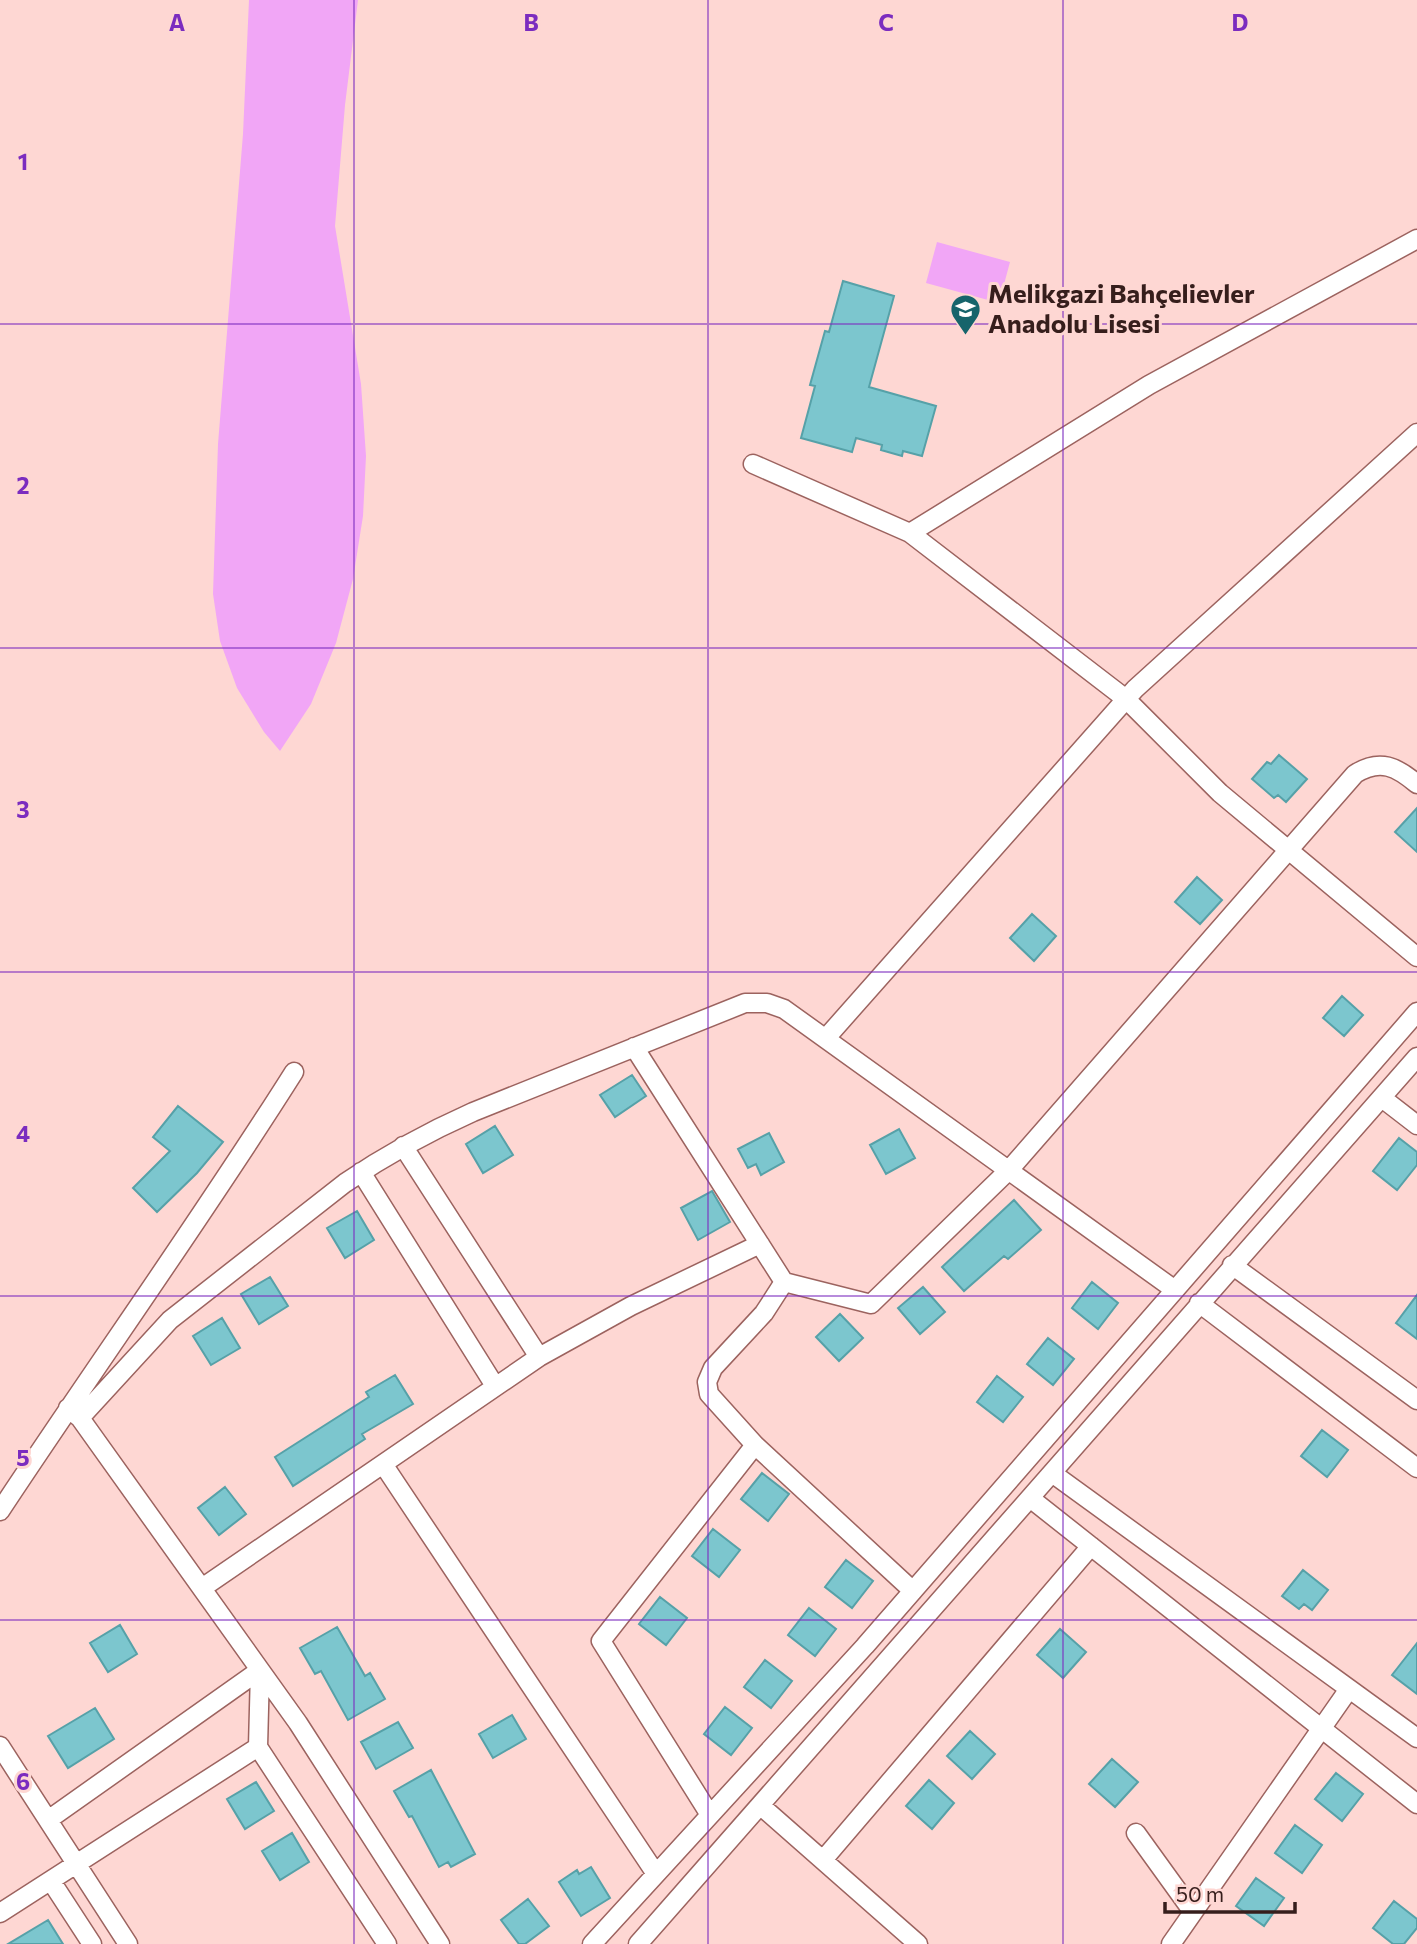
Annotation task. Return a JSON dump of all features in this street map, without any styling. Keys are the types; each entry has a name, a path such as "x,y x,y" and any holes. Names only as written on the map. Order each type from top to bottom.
{"street":[{"path":"910,533 1149,385 1417,239"},
{"path":"826,1038 1126,699 1417,433"},
{"path":"753,464 910,533 1126,699 1220,793 1417,957"},
{"path":"634,1046 783,1282 871,1304 1009,1170 1355,774 1372,766 1389,766 1402,771 1417,785"},
{"path":"74,1413 170,1320 361,1172 402,1146 473,1111 734,1006 758,1002 783,1009 826,1038 1175,1290"},
{"path":"592,1944 913,1591 1417,1012"},
{"path":"638,1944 1417,1057"},
{"path":"0,1511 74,1413 294,1072"},
{"path":"1382,1098 1417,1125"},
{"path":"402,1146 539,1357"},
{"path":"361,1172 495,1386"},
{"path":"202,1588 539,1357 631,1306 760,1244"},
{"path":"1232,1265 1417,1400"},
{"path":"783,1282 764,1313 713,1368 708,1382 712,1399 755,1445 913,1591"},
{"path":"1199,1303 1417,1468"},
{"path":"74,1413 298,1723 440,1944"},
{"path":"710,1815 601,1641 755,1445"},
{"path":"383,1464 656,1874"},
{"path":"1052,1473 1417,1738"},
{"path":"1030,1498 1417,1804"},
{"path":"822,1860 1091,1546"},
{"path":"260,1670 258,1748 387,1944"},
{"path":"48,1820 260,1670"},
{"path":"1171,1944 1349,1689"},
{"path":"0,1746 128,1944"},
{"path":"0,1913 258,1748"},
{"path":"761,1806 918,1944"},
{"path":"1136,1833 1193,1912"},
{"path":"51,1881 92,1944"}],"shaded area":[{"path":"249,0 358,0 345,105 335,226 361,384 366,456 363,516 353,579 336,643 311,704 280,751 264,732 237,688 220,641 213,594 218,444 243,134"},
{"path":"937,242 1010,262 999,303 926,283"}],"building":[{"path":"843,281 894,296 869,387 936,406 922,456 903,451 902,456 881,450 882,445 856,438 852,452 801,438 815,386 810,385"},
{"path":"1279,755 1307,779 1286,802 1278,795 1274,798 1252,779 1267,762 1271,764"},
{"path":"1417,808 1417,852 1395,832"},
{"path":"1197,877 1222,900 1200,924 1175,902"},
{"path":"1032,914 1056,936 1034,961 1010,938"},
{"path":"1342,996 1363,1015 1344,1036 1323,1018"},
{"path":"632,1075 646,1096 615,1117 600,1095"},
{"path":"178,1106 223,1142 197,1173 157,1212 133,1188 170,1151 153,1137"},
{"path":"495,1126 513,1155 483,1173 466,1144"},
{"path":"899,1129 915,1158 886,1174 870,1145"},
{"path":"769,1133 784,1162 761,1175 756,1164 748,1168 738,1149"},
{"path":"1399,1138 1417,1152 1417,1165 1397,1190 1373,1171"},
{"path":"712,1191 730,1222 698,1240 681,1208"},
{"path":"1014,1200 1041,1230 1008,1259 1004,1256 964,1291 942,1267"},
{"path":"357,1211 374,1240 345,1258 327,1228"},
{"path":"270,1277 288,1306 259,1324 241,1294"},
{"path":"1092,1282 1118,1303 1098,1329 1072,1308"},
{"path":"923,1287 945,1312 920,1334 898,1308"},
{"path":"1417,1295 1417,1339 1396,1323"},
{"path":"840,1314 863,1338 839,1361 816,1337"},
{"path":"222,1318 240,1348 211,1365 193,1336"},
{"path":"1048,1338 1074,1359 1053,1385 1027,1364"},
{"path":"395,1375 413,1404 362,1434 365,1439 293,1486 275,1457 369,1397 366,1392"},
{"path":"997,1376 1023,1397 1003,1422 977,1402"},
{"path":"1322,1430 1348,1450 1327,1477 1301,1456"},
{"path":"762,1473 789,1494 768,1521 741,1499"},
{"path":"225,1487 246,1514 219,1535 198,1508"},
{"path":"713,1529 740,1550 719,1577 692,1556"},
{"path":"846,1560 873,1581 852,1608 825,1587"},
{"path":"1303,1570 1328,1590 1312,1610 1304,1604 1299,1609 1282,1596"},
{"path":"660,1597 687,1618 666,1645 639,1624"},
{"path":"809,1608 836,1629 815,1656 788,1635"},
{"path":"120,1625 137,1654 108,1672 90,1643"},
{"path":"337,1627 365,1676 370,1673 385,1699 348,1720 321,1671 315,1674 300,1648"},
{"path":"1060,1629 1086,1652 1063,1678 1037,1655"},
{"path":"1417,1643 1417,1694 1392,1675"},
{"path":"765,1660 792,1681 771,1708 744,1687"},
{"path":"725,1707 752,1728 731,1755 704,1734"},
{"path":"95,1708 114,1739 68,1768 48,1736"},
{"path":"512,1715 526,1739 493,1758 479,1734"},
{"path":"398,1722 413,1748 376,1769 361,1742"},
{"path":"970,1731 995,1754 972,1779 947,1756"},
{"path":"1112,1759 1138,1782 1115,1807 1089,1784"},
{"path":"431,1770 475,1854 451,1867 448,1862 439,1867 412,1816 409,1817 394,1791"},
{"path":"1336,1773 1363,1794 1342,1821 1315,1799"},
{"path":"929,1780 954,1803 932,1829 906,1806"},
{"path":"256,1782 274,1811 245,1829 227,1799"},
{"path":"1295,1825 1322,1845 1302,1873 1275,1853"},
{"path":"292,1833 309,1862 280,1880 262,1851"},
{"path":"591,1867 610,1898 581,1916 559,1882 577,1870 579,1874"},
{"path":"1256,1878 1284,1898 1264,1926 1236,1906"},
{"path":"528,1899 549,1926 525,1944 519,1944 501,1920"},
{"path":"1394,1901 1417,1919 1417,1928 1404,1944 1393,1944 1373,1928"},
{"path":"48,1920 63,1944 8,1944"}],"place":[{"name":"Melikgazi Bahçelievler Anadolu Lisesi","path":"965,336"}]}
